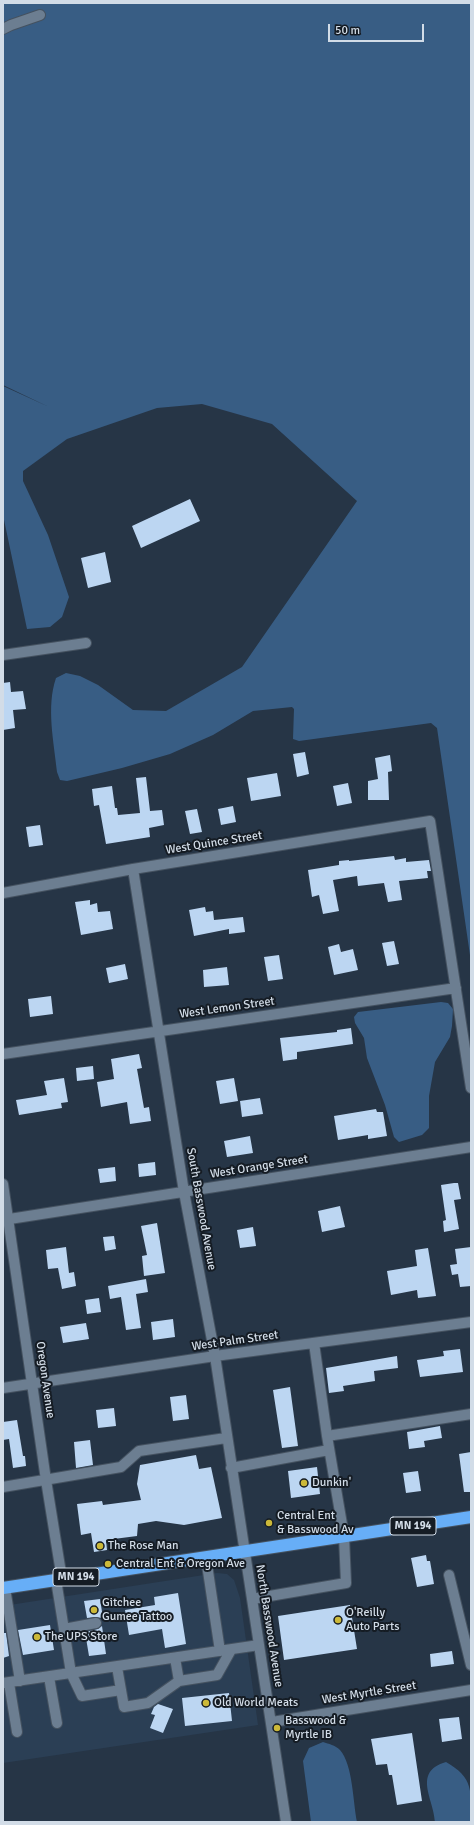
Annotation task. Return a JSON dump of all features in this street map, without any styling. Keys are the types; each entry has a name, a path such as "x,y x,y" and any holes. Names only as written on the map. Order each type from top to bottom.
{"highway":[{"name":"MN 194","path":"4,1588 471,1517"}],"street":[{"path":"3,29 40,15"},
{"path":"3,655 86,644"},
{"name":"West Quince Street","path":"3,892 133,869 430,821 456,988"},
{"name":"South Basswood Avenue","path":"133,869 184,1192 215,1356 226,1438 245,1552"},
{"path":"456,988 471,1088"},
{"name":"West Lemon Street","path":"3,1054 456,988"},
{"name":"West Orange Street","path":"5,1220 471,1147"},
{"name":"Oregon Avenue","path":"3,1184 5,1220 46,1480 64,1629 71,1673 82,1696 121,1690"},
{"name":"West Palm Street","path":"3,1388 215,1356 471,1322"},
{"path":"252,1599 346,1584 344,1536 329,1450 314,1343"},
{"path":"327,1436 471,1414"},
{"path":"3,1487 122,1467 139,1451 226,1438"},
{"path":"231,1468 329,1450"},
{"name":"North Basswood Avenue","path":"245,1552 286,1822"},
{"path":"206,1558 220,1651"},
{"path":"449,1575 471,1665"},
{"path":"4,1588 20,1681"},
{"path":"64,1629 96,1624"},
{"path":"17,1732 6,1683 259,1645"},
{"path":"117,1667 124,1707 148,1703 179,1681 217,1675 231,1650"},
{"path":"175,1658 179,1681"},
{"path":"49,1677 57,1723"},
{"name":"West Myrtle Street","path":"272,1722 471,1690"}],"shaded area":[{"path":"3,3 471,3 471,962 437,728 431,723 299,741 293,739 294,709 292,707 253,711 213,735 170,754 122,768 67,781 60,780 57,772 51,713 53,689 56,678 66,673 80,676 98,685 133,710 166,711 242,667 357,501 272,424 202,404 157,408 67,439 23,471 23,481 48,535 69,597 62,617 50,627 27,629 3,515 3,386 49,407 3,385"},
{"path":"441,1002 448,1003 453,1009 452,1026 450,1037 435,1062 429,1096 429,1128 422,1135 399,1142 394,1137 385,1105 367,1058 364,1038 355,1023 354,1017 358,1012"},
{"path":"217,1573 227,1574 234,1580 240,1598 258,1725 3,1763 3,1606"},
{"path":"323,1742 340,1750 348,1765 357,1822 311,1822 303,1761 309,1748"},
{"path":"446,1762 462,1774 469,1786 471,1822 435,1822 427,1787 427,1779 430,1772"}],"building":[{"path":"190,499 200,521 141,548 132,526"},
{"path":"105,552 111,582 88,588 81,558"},
{"path":"10,682 11,692 23,691 26,709 13,710 15,728 3,730 3,683"},
{"path":"305,752 309,774 297,777 293,754"},
{"path":"390,755 392,771 388,772 389,800 368,800 368,781 378,779 375,758"},
{"path":"277,773 281,796 251,801 247,778"},
{"path":"146,777 150,811 162,810 164,825 149,828 150,837 106,844 99,805 94,806 92,789 112,786 115,808 117,808 118,815 140,813 136,778"},
{"path":"348,783 352,803 337,806 333,786"},
{"path":"233,806 236,822 221,825 218,809"},
{"path":"197,809 202,832 190,834 185,811"},
{"path":"40,825 43,845 29,847 26,827"},
{"path":"394,856 395,860 406,858 406,862 429,860 431,871 427,871 428,878 399,881 402,900 388,902 384,883 358,886 357,876 333,880 339,911 323,914 319,895 312,897 308,870 339,865 339,861"},
{"path":"90,900 90,905 97,903 98,912 110,911 113,929 81,935 75,902"},
{"path":"205,907 206,912 213,911 214,920 243,917 245,932 229,934 229,929 194,936 189,910"},
{"path":"394,941 399,964 387,966 382,943"},
{"path":"339,944 341,952 353,949 358,970 334,975 328,947"},
{"path":"279,955 283,979 268,981 264,957"},
{"path":"125,964 128,979 109,983 106,968"},
{"path":"227,967 229,985 204,987 203,970"},
{"path":"51,996 53,1014 30,1017 28,999"},
{"path":"351,1028 353,1044 297,1052 297,1059 283,1061 280,1038 337,1032 337,1030"},
{"path":"139,1054 142,1068 137,1069 144,1108 149,1107 151,1121 130,1124 127,1102 101,1107 97,1082 114,1079 111,1059"},
{"path":"93,1066 94,1079 77,1081 76,1068"},
{"path":"64,1078 68,1102 61,1103 62,1108 19,1115 16,1100 47,1095 44,1081"},
{"path":"234,1078 238,1101 220,1104 216,1081"},
{"path":"260,1098 263,1114 242,1117 240,1101"},
{"path":"376,1109 377,1112 383,1112 387,1136 368,1139 368,1135 338,1140 334,1116"},
{"path":"250,1136 253,1153 227,1157 224,1141"},
{"path":"155,1162 156,1175 139,1177 138,1164"},
{"path":"115,1167 116,1181 100,1183 98,1169"},
{"path":"458,1183 461,1199 454,1200 459,1229 444,1232 443,1221 446,1220 441,1185"},
{"path":"340,1206 345,1227 322,1232 318,1211"},
{"path":"157,1223 165,1273 144,1276 142,1256 147,1255 141,1226"},
{"path":"253,1227 256,1246 240,1248 237,1230"},
{"path":"114,1236 116,1249 105,1251 103,1237"},
{"path":"66,1247 69,1273 74,1272 76,1286 62,1289 58,1268 48,1269 46,1250"},
{"path":"471,1247 471,1286 460,1287 458,1274 452,1275 450,1265 457,1264 455,1249"},
{"path":"428,1248 436,1296 418,1298 417,1290 391,1295 387,1271 417,1266 415,1250"},
{"path":"146,1279 148,1292 136,1294 141,1328 126,1330 121,1297 110,1299 108,1286"},
{"path":"99,1298 101,1312 87,1314 85,1300"},
{"path":"173,1319 175,1337 153,1340 151,1322"},
{"path":"86,1323 89,1339 63,1343 60,1327"},
{"path":"460,1349 463,1372 420,1377 417,1360 444,1356 443,1351"},
{"path":"397,1356 398,1368 374,1371 375,1381 343,1386 344,1391 329,1393 326,1368"},
{"path":"290,1387 298,1446 282,1448 273,1390"},
{"path":"186,1395 189,1419 173,1421 170,1397"},
{"path":"114,1408 116,1426 98,1428 96,1410"},
{"path":"17,1420 26,1466 13,1468 9,1439 3,1440 3,1422"},
{"path":"440,1426 442,1438 424,1441 425,1447 409,1449 407,1432"},
{"path":"90,1440 93,1465 76,1468 74,1442"},
{"path":"471,1452 471,1492 464,1492 459,1454"},
{"path":"196,1455 199,1469 211,1467 222,1518 184,1525 156,1521 138,1524 137,1536 106,1540 107,1550 94,1552 91,1533 81,1535 77,1504 102,1501 103,1505 141,1500 137,1484 140,1465"},
{"name":"Dunkin'","path":"317,1467 320,1494 291,1498 288,1471"},
{"path":"418,1471 421,1491 406,1493 403,1473"},
{"path":"426,1555 427,1561 430,1561 434,1584 417,1587 411,1558"},
{"path":"178,1593 186,1644 165,1648 162,1629 129,1635 125,1610 155,1605 154,1597"},
{"path":"100,1599 103,1618 87,1618 84,1601"},
{"path":"350,1605 357,1649 284,1660 278,1616"},
{"path":"50,1625 54,1650 23,1655 18,1630"},
{"path":"102,1626 106,1654 89,1656 85,1632 98,1629"},
{"path":"3,1633 6,1633 9,1656 3,1658"},
{"path":"452,1651 454,1664 431,1667 430,1654"},
{"path":"229,1693 232,1721 185,1726 182,1698"},
{"path":"158,1704 173,1709 163,1733 150,1728 155,1715 151,1714 154,1707"},
{"path":"459,1717 462,1739 442,1742 439,1719"},
{"path":"412,1733 422,1801 397,1805 392,1775 389,1775 387,1764 376,1765 371,1739"}],"place":[{"name":"Dunkin'","path":"304,1483"},
{"name":"Central Ent & Basswood Av","path":"269,1523"},
{"name":"The Rose Man","path":"100,1546"},
{"name":"Central Ent & Oregon Ave","path":"108,1564"},
{"name":"Gitchee Gumee Tattoo","path":"94,1610"},
{"name":"O'Reilly Auto Parts","path":"338,1620"},
{"name":"The UPS Store","path":"37,1637"},
{"name":"Old World Meats","path":"206,1703"},
{"name":"Basswood & Myrtle IB","path":"277,1728"}]}
